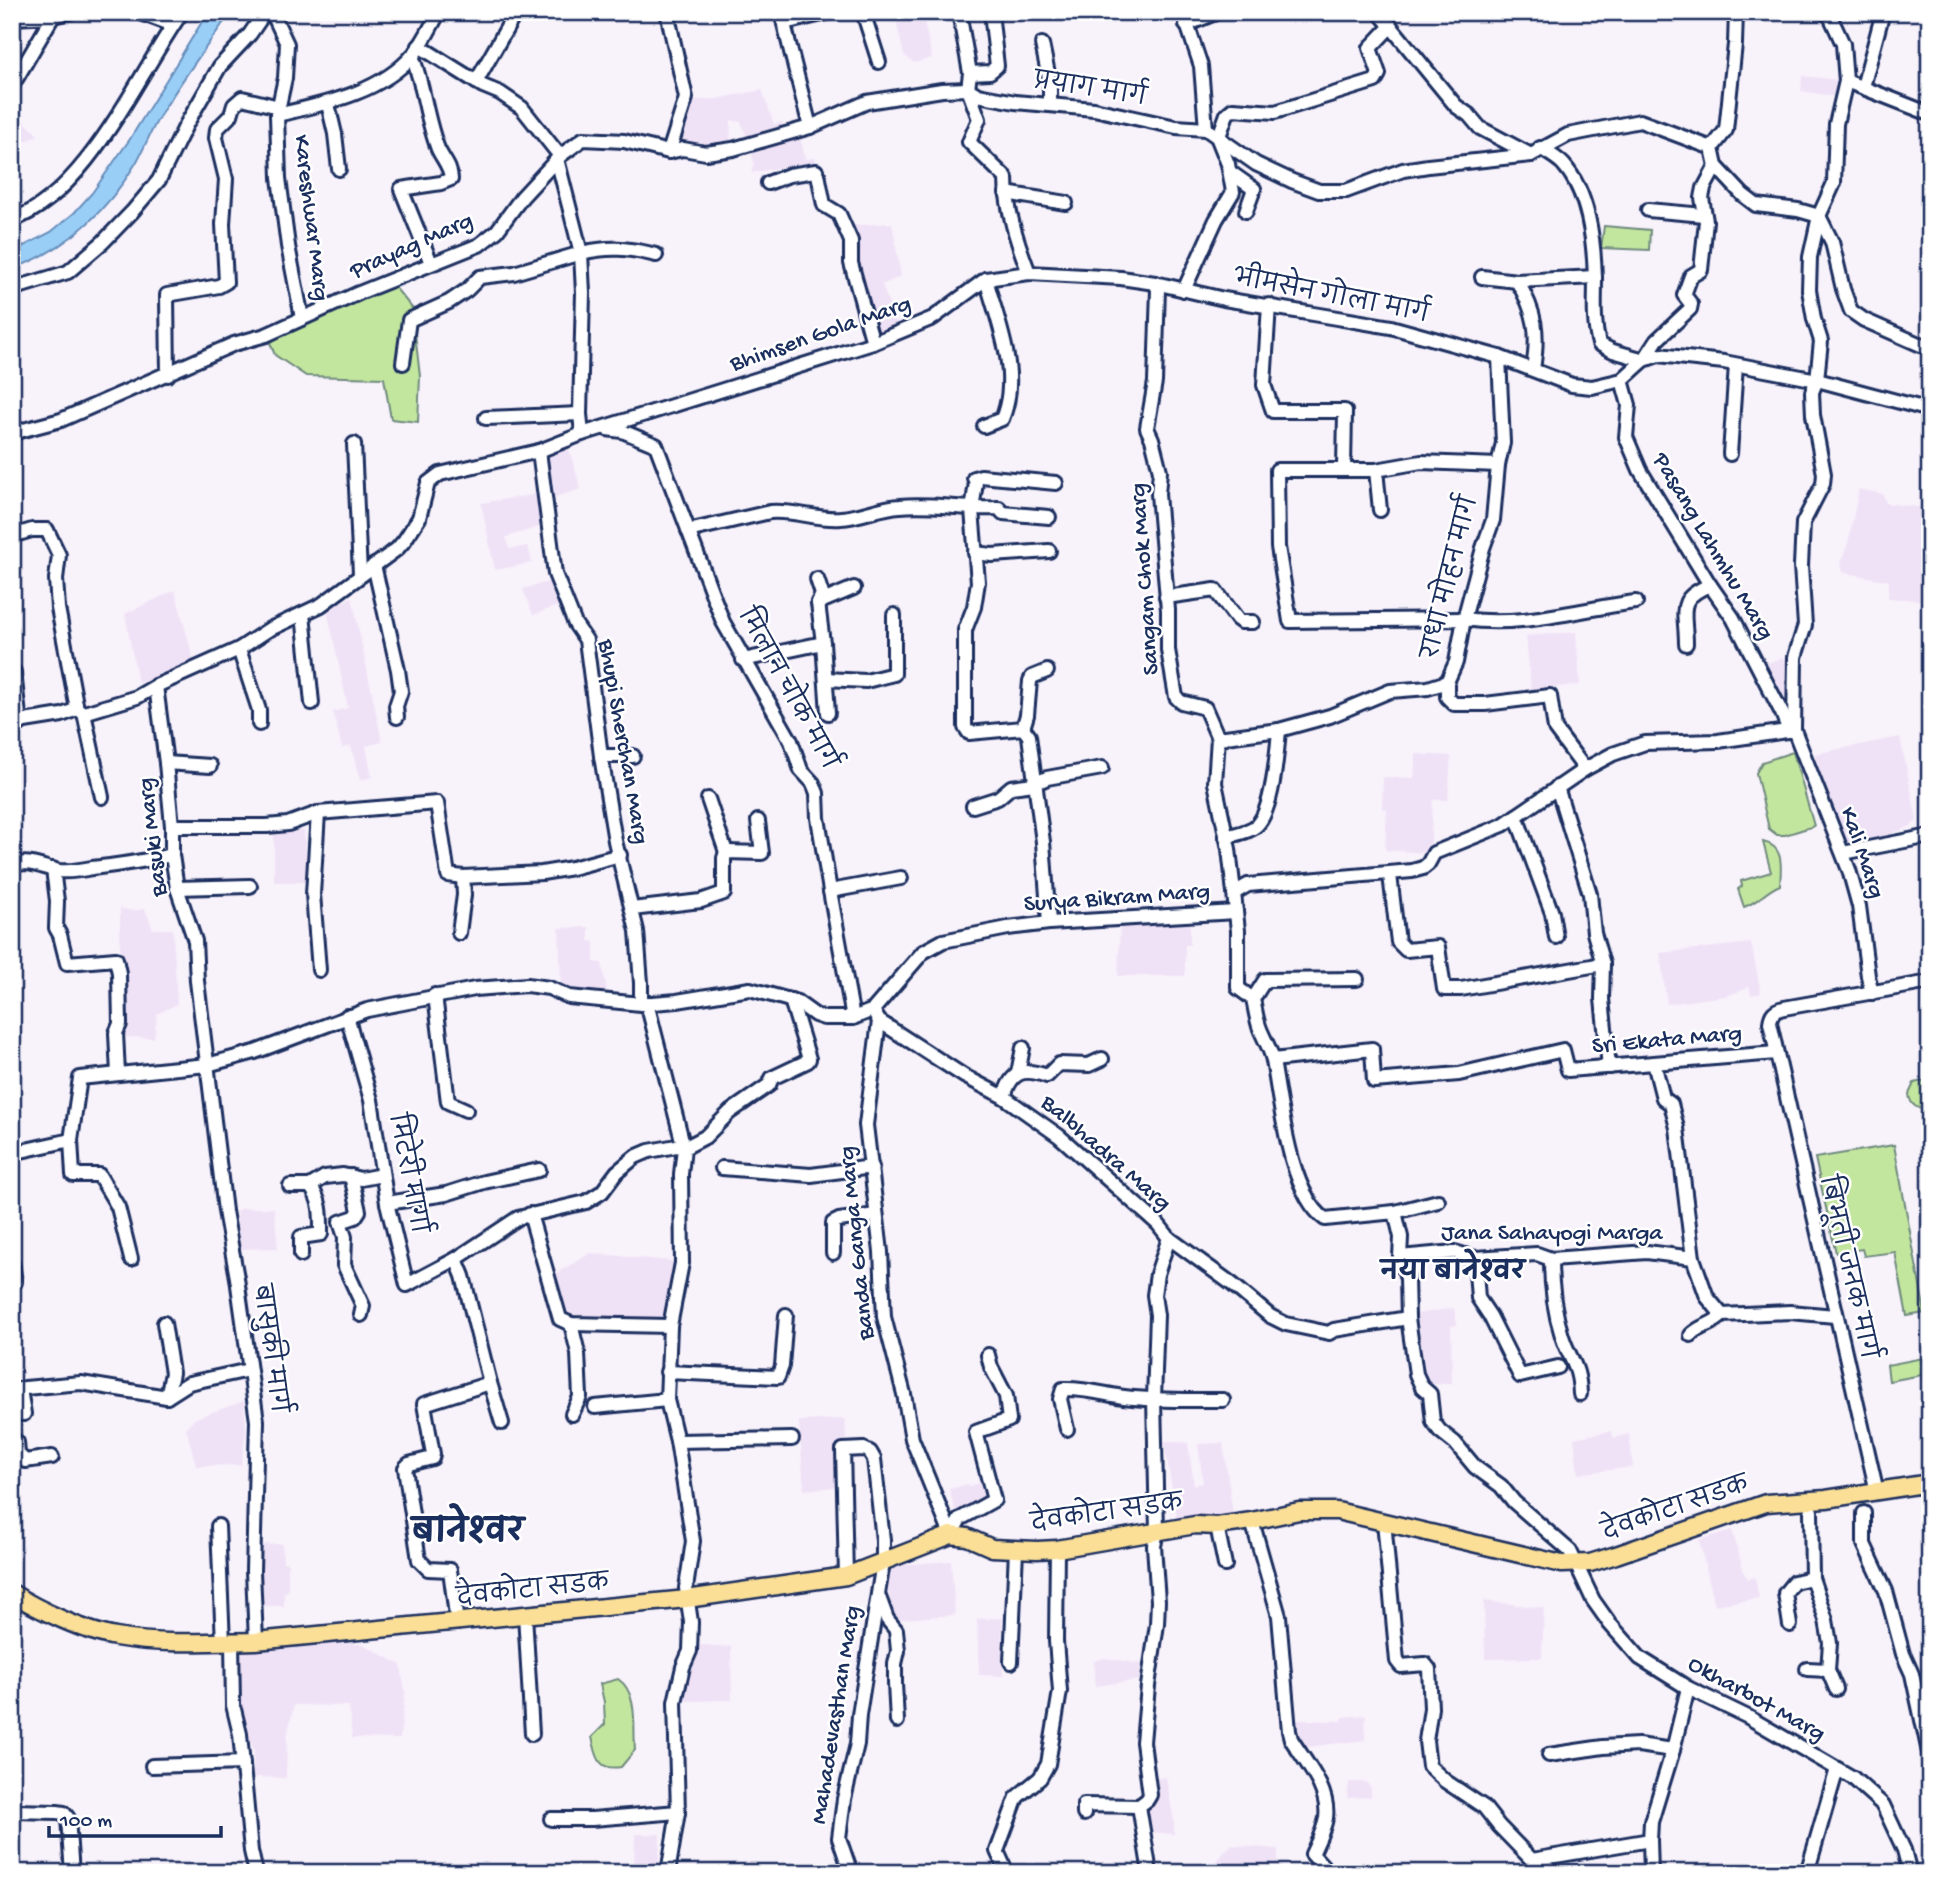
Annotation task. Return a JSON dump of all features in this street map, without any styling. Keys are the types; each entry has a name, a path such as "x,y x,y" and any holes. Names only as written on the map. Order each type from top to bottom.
{"main road":[{"name":"देवकोटा सडक","path":"12,1593 36,1607 99,1634 143,1640 256,1641 687,1599 846,1576 951,1535 967,1537 992,1548 1057,1549 1195,1525 1216,1526 1315,1509 1384,1521 1562,1564 1590,1563 1664,1540 1766,1503 1826,1499 1930,1483"}],"street":[{"path":"12,18 53,16 71,12"},
{"path":"129,12 141,13 173,24"},
{"path":"12,220 26,215 59,191 73,175 113,123 182,12"},
{"path":"12,289 68,272 132,212 159,180 186,125 220,66 250,34 265,12"},
{"path":"167,375 167,295 219,286 226,282 223,224 226,179 216,138 217,129 242,98 278,111 285,78 287,44 272,12"},
{"name":"Kareshwar Marg","path":"302,317 288,246 279,178 278,111 328,103 354,94 382,79 416,51 439,12"},
{"path":"476,82 516,12"},
{"path":"667,12 685,98 669,152"},
{"path":"810,127 782,18 831,12"},
{"path":"863,12 879,62"},
{"path":"959,12 970,74 968,89 979,119 969,142 1006,177 1006,193 1016,237 1029,273"},
{"path":"970,74 990,72 997,66 991,12"},
{"path":"1182,12 1201,66 1206,128 1256,164 1320,191 1346,191 1403,170 1536,152 1568,135 1640,121 1713,148"},
{"path":"1186,25 1218,12"},
{"path":"1378,12 1456,106 1469,115 1480,128 1565,166 1589,219 1595,277 1594,311 1599,344 1644,360 1658,355 1737,365 1818,380 1930,410"},
{"path":"1736,12 1726,130 1713,148 1716,166 1742,195 1756,205 1798,210 1819,216 1832,242 1840,282 1851,311 1864,320 1930,349"},
{"path":"1791,730 1795,657 1805,625 1801,566 1803,523 1823,484 1824,474 1813,415 1812,391 1818,380 1821,341 1809,290 1810,257 1819,216 1834,183 1836,124 1846,81 1843,44 1830,16 1824,12"},
{"path":"1863,87 1883,12"},
{"path":"12,86 53,16"},
{"path":"1184,290 1216,220 1233,192 1230,172 1218,139 1227,114 1233,109 1275,112 1375,81 1379,74 1370,48 1391,26"},
{"path":"1042,44 1051,83 1050,105"},
{"path":"416,51 500,93 522,108 558,158 582,256 582,434"},
{"path":"416,51 433,136 451,170 451,179 441,183 401,189 430,262"},
{"path":"1846,81 1930,114"},
{"name":"Prayag Marg","path":"12,433 61,420 234,344 266,335 430,262 479,245 497,231 522,197 558,158 583,139 624,141 669,152 683,149 706,153 733,149 810,127 867,102 942,90 968,89"},
{"name":"प्रयाग मार्ग","path":"968,89 978,95 1094,109 1176,127 1206,128"},
{"path":"328,103 339,169"},
{"path":"1499,357 1572,385 1592,387 1622,380 1644,360 1657,340 1690,309 1691,304 1684,295 1692,276 1701,270 1705,247 1702,198 1704,188 1716,166"},
{"path":"768,183 803,171 816,171 818,174 824,205 839,214 851,242 851,263 873,343"},
{"path":"1230,172 1254,188 1246,211"},
{"path":"1006,193 1066,203"},
{"path":"1648,210 1704,215"},
{"path":"403,363 409,320 449,302 480,277 514,273 597,250 627,248 656,255"},
{"name":"Bhimsen Gola Marg","path":"374,565 397,549 415,527 424,491 432,478 440,474 539,451 582,434 873,343 933,318 986,279 1029,273 1121,278 1155,283"},
{"path":"1482,278 1517,281 1595,277"},
{"path":"984,426 1002,419 1011,387 1010,371 986,279"},
{"path":"1517,281 1530,303 1535,324 1533,369"},
{"name":"भीमसेन गोला मार्ग","path":"1155,283 1224,299 1391,327 1499,357"},
{"name":"Sangam Chok Marg","path":"1155,283 1158,289 1157,348 1155,382 1147,428 1160,471 1158,494 1168,650 1176,697 1181,702 1205,708 1218,738"},
{"path":"1269,305 1264,385 1273,411 1345,411 1344,468"},
{"name":"राधा मोहन मार्ग","path":"1447,682 1456,662 1464,619 1493,520 1498,465 1503,443 1499,357"},
{"path":"1730,454 1737,365"},
{"name":"Pasang Lahmhu Marg","path":"1622,380 1629,405 1626,437 1640,470 1733,618 1791,730"},
{"path":"486,418 580,414"},
{"name":"मिलान चोक मार्ग","path":"604,428 622,431 656,445 723,622 791,741 801,770 813,783 817,793 818,818 853,1018"},
{"path":"354,444 360,574"},
{"name":"Bhupi Sherchan Marg","path":"539,451 555,574 575,624 586,640 601,756 615,841 632,909 644,1004 683,1146 682,1263 670,1326 667,1400 677,1441 692,1541 686,1588 691,1622 690,1651 674,1702 678,1812 668,1873"},
{"path":"1498,465 1421,462 1376,470 1278,470 1278,547 1290,621 1464,619 1508,622 1636,602"},
{"path":"1376,470 1380,510"},
{"path":"1023,728 969,733 965,727 965,630 974,607 978,582 972,510 976,482 974,478 981,476 1056,483"},
{"path":"688,531 770,512 784,511 816,518 843,518 896,506 927,505 972,510 999,508 1003,513 1049,517"},
{"path":"12,536 33,530 47,530 59,555 56,579 58,608 102,797"},
{"path":"975,553 992,555 1049,551"},
{"path":"12,672 16,724 137,697 239,649 268,630 321,605 374,565 398,670 401,691 396,706 397,717"},
{"path":"817,579 822,594 818,603 828,713"},
{"path":"1686,644 1685,602 1689,595 1710,585"},
{"path":"818,603 854,588"},
{"path":"1166,597 1215,590 1237,619 1241,622 1253,622"},
{"path":"303,614 312,703"},
{"path":"826,679 866,681 894,674 894,615"},
{"path":"743,660 823,643"},
{"path":"239,649 259,710 259,724"},
{"path":"1023,728 1030,681 1032,677 1046,671"},
{"path":"1234,893 1215,783 1218,738 1279,730 1330,716 1390,691 1428,688 1447,682 1447,697 1454,704 1485,704 1550,696 1555,729 1585,769"},
{"name":"Basuki Marg","path":"156,686 172,826 172,855 177,888 195,941 207,1065"},
{"path":"1023,728 1029,736 1044,842 1049,923"},
{"path":"1226,837 1252,828 1262,817 1275,774 1279,730"},
{"name":"Surya Bikram Marg","path":"876,1015 923,952 943,941 1049,923 1236,912 1234,893 1248,885 1390,875 1423,868 1429,864 1434,853 1503,825 1557,787 1613,754 1644,743 1718,741 1791,730"},
{"name":"Kali Marg","path":"1791,730 1866,905 1868,976 1872,993"},
{"path":"601,756 633,756"},
{"path":"166,763 210,766"},
{"path":"973,806 998,798 1011,788 1102,768"},
{"path":"1557,787 1590,894 1594,933 1603,964 1602,999 1609,1067"},
{"path":"632,909 701,901 729,891 726,852 708,799"},
{"path":"172,826 267,827 288,824 318,813 437,803 447,875 463,877 542,873 620,855"},
{"path":"318,813 313,894 319,970"},
{"path":"1516,816 1552,913 1556,937"},
{"path":"726,852 762,853 758,821"},
{"path":"1843,853 1930,836"},
{"path":"12,866 40,865 61,871 78,870 136,863 172,855"},
{"path":"53,869 57,901 56,928 66,963 116,959 119,973 120,1024 116,1033 118,1074"},
{"path":"1390,875 1398,942 1406,950 1438,947 1444,989 1461,989 1603,964"},
{"path":"459,933 464,895 463,877"},
{"path":"830,891 901,878"},
{"path":"177,888 250,886"},
{"path":"1236,912 1238,988 1253,999 1273,1060 1279,1104 1295,1165 1307,1200 1314,1211 1325,1219 1395,1212 1438,1201"},
{"path":"1253,999 1265,980 1357,979"},
{"path":"1872,993 1930,982"},
{"path":"131,1259 118,1207 99,1175 73,1175 71,1140 80,1078 150,1073 207,1065 256,1052 367,1010 475,989 527,985 550,988 569,997 644,1004 750,989 791,1000 824,1018 876,1015"},
{"name":"बिभूती जनक मार्ग","path":"1872,993 1776,1010 1771,1015 1770,1023 1877,1492"},
{"path":"435,995 448,1102 466,1110"},
{"path":"501,1420 463,1276 456,1259 518,1218 586,1202 602,1192 617,1172 635,1157 649,1151 683,1146 705,1138 730,1112 769,1085 772,1078 809,1060 791,1000"},
{"name":"Balbhadra Marg","path":"876,1015 964,1076 1004,1097 1059,1136 1158,1224 1169,1238 1154,1294 1157,1315 1154,1399 1157,1531 1154,1546 1158,1601 1143,1742 1150,1795 1139,1806"},
{"name":"Banda Ganga Marg","path":"876,1015 866,1125 881,1252 884,1317 904,1394 912,1439 951,1535"},
{"name":"मिटेरी मार्गा","path":"347,1016 371,1100 387,1202 407,1286 456,1259"},
{"path":"1004,1097 1008,1082 1018,1073 1023,1048"},
{"name":"Sri Ekata Marg","path":"1273,1060 1372,1049 1374,1081 1459,1074 1563,1049 1568,1070 1776,1053"},
{"path":"1018,1073 1039,1073 1047,1076 1059,1064 1089,1065 1102,1059"},
{"path":"1654,1063 1663,1098 1671,1104 1677,1128 1693,1258"},
{"name":"बासुकी मार्ग","path":"207,1065 225,1211 257,1421 253,1571 256,1641"},
{"path":"12,1153 71,1140"},
{"path":"722,1168 811,1175 872,1167"},
{"path":"387,1202 446,1194 484,1182 539,1170"},
{"path":"290,1186 310,1186 325,1177 351,1176 361,1179 382,1175"},
{"path":"351,1176 359,1211 355,1217 340,1222 345,1237 344,1265 363,1306 361,1315"},
{"path":"301,1255 301,1237 321,1234 321,1206 318,1196 310,1186"},
{"name":"Okharbot Marg","path":"1395,1212 1401,1237 1400,1257 1407,1278 1408,1318 1416,1374 1422,1387 1430,1394 1433,1422 1475,1467 1501,1486 1514,1502 1570,1551 1594,1600 1610,1624 1640,1658 1688,1688 1748,1717 1853,1778 1882,1805 1904,1850 1910,1873"},
{"path":"530,1214 560,1319 571,1324 670,1326"},
{"path":"833,1254 833,1223 876,1215"},
{"path":"1169,1238 1232,1284 1270,1316 1286,1324 1329,1333 1408,1318"},
{"name":"Jana Sahayogi Marga","path":"1400,1257 1455,1252 1475,1258 1537,1254 1550,1259 1647,1252 1693,1258 1707,1297 1722,1315"},
{"path":"1475,1258 1478,1297 1520,1376 1558,1367"},
{"path":"1550,1259 1558,1324 1580,1377 1580,1394"},
{"path":"12,1263 15,1282"},
{"path":"1691,1335 1717,1321 1722,1315 1790,1312 1835,1315"},
{"path":"667,1372 778,1377 782,1366 786,1315"},
{"path":"164,1323 172,1373 167,1397"},
{"path":"571,1324 578,1353 580,1397 572,1414"},
{"path":"951,1535 960,1519 994,1500 976,1432 1009,1420 1006,1396 988,1355"},
{"path":"12,1414 24,1414 20,1389 25,1388 81,1383 167,1397 189,1383 249,1370"},
{"path":"457,1623 450,1570 428,1569 419,1560 405,1468 409,1464 432,1458 424,1404 490,1383"},
{"path":"1067,1429 1060,1399 1063,1389 1154,1399 1223,1400"},
{"path":"595,1406 667,1400"},
{"path":"677,1441 792,1439"},
{"path":"12,1442 17,1442 18,1454 25,1461 52,1457"},
{"name":"Mahadevasthan Marg","path":"846,1576 844,1450 864,1449 870,1452 874,1459 883,1562 859,1715 857,1744 844,1799 839,1838 851,1873"},
{"path":"1811,1511 1812,1578 1830,1643 1829,1670 1836,1689"},
{"path":"1864,1513 1864,1544 1886,1591 1903,1654 1912,1674 1930,1756"},
{"path":"1252,1521 1279,1616 1289,1731 1323,1792 1326,1806 1326,1820 1312,1854 1329,1873"},
{"path":"1384,1521 1397,1661 1401,1666 1425,1664 1429,1673 1431,1708 1426,1741 1429,1766 1445,1781 1484,1807 1499,1826 1548,1873"},
{"path":"218,1526 233,1705 240,1734 251,1852 256,1873"},
{"path":"1216,1526 1225,1565"},
{"path":"1007,1873 998,1851 1017,1797 1040,1778 1048,1765 1060,1691 1056,1640 1057,1549"},
{"path":"1011,1662 1016,1550"},
{"path":"1790,1625 1785,1593 1794,1582 1812,1578"},
{"path":"878,1592 887,1619 896,1630 897,1721"},
{"path":"525,1614 532,1734"},
{"path":"1807,1669 1829,1670"},
{"path":"1651,1873 1651,1822 1688,1688"},
{"path":"1549,1755 1639,1745 1673,1750"},
{"path":"152,1766 243,1763"},
{"path":"1807,1873 1837,1769"},
{"path":"1084,1814 1084,1805 1139,1806 1150,1873"},
{"path":"12,1811 64,1813 69,1822 72,1873"},
{"path":"551,1819 592,1819 678,1812"},
{"path":"1532,1860 1650,1840"}],"shaded area":[{"path":"894,12 922,12 932,58 914,63 904,55"},
{"path":"1802,76 1840,80 1838,97 1801,91"},
{"path":"762,90 774,124 782,122 785,133 799,130 805,159 815,158 820,180 797,184 793,165 751,173 754,164 741,122 731,120 730,150 681,147 686,113 697,100"},
{"path":"12,109 38,135 12,148"},
{"path":"892,223 901,276 882,285 896,323 877,334 843,226"},
{"path":"568,446 581,489 549,499 542,455"},
{"path":"1859,489 1883,494 1886,503 1925,508 1930,500 1930,601 1888,598 1889,581 1842,572 1841,561 1848,543"},
{"path":"544,493 549,524 506,537 509,549 528,546 532,563 495,570 481,503"},
{"path":"551,581 560,605 533,615 523,589"},
{"path":"175,590 195,666 138,683 125,614"},
{"path":"352,597 382,742 366,746 372,777 360,780 351,746 342,748 333,712 348,708 327,609"},
{"path":"1576,632 1580,685 1531,689 1526,636"},
{"path":"1787,657 1791,661 1791,724 1760,665"},
{"path":"1900,737 1917,820 1911,826 1886,836 1840,844 1824,801 1815,754"},
{"path":"1416,754 1451,756 1448,800 1433,800 1430,853 1385,850 1387,809 1382,809 1383,777 1414,778"},
{"path":"274,829 304,831 308,882 274,882"},
{"path":"120,908 132,911 145,909 153,929 173,929 177,1004 157,1014 154,1038 120,1037"},
{"path":"1190,918 1190,945 1185,945 1185,976 1118,976 1120,923"},
{"path":"589,927 589,941 594,942 594,962 602,963 607,993 561,988 559,928"},
{"path":"1751,943 1761,993 1751,995 1749,986 1726,996 1667,1004 1660,953"},
{"path":"242,1208 274,1208 278,1248 239,1249 236,1211"},
{"path":"591,1253 680,1262 668,1322 563,1317 555,1274"},
{"path":"1454,1308 1457,1325 1451,1326 1452,1383 1431,1385 1426,1378 1417,1314"},
{"path":"244,1401 246,1430 241,1465 196,1466 186,1427 196,1418"},
{"path":"845,1419 847,1451 834,1452 837,1487 804,1490 799,1421"},
{"path":"1611,1431 1614,1438 1629,1434 1633,1467 1578,1474 1574,1438"},
{"path":"1164,1441 1188,1443 1194,1485 1203,1483 1198,1444 1223,1443 1233,1513 1177,1519"},
{"path":"988,1480 988,1503 956,1513 949,1489"},
{"path":"1732,1530 1744,1573 1748,1579 1755,1577 1759,1598 1715,1605 1699,1540"},
{"path":"282,1544 283,1562 288,1563 288,1591 284,1592 284,1606 260,1606 256,1545"},
{"path":"951,1561 955,1615 892,1620 886,1566"},
{"path":"1484,1601 1544,1608 1542,1658 1485,1659"},
{"path":"1002,1618 1003,1676 979,1675 977,1619"},
{"path":"342,1643 363,1644 401,1665 405,1693 400,1739 352,1738 349,1706 294,1705 287,1736 286,1778 253,1777 254,1750 236,1709 237,1651"},
{"path":"687,1644 731,1647 732,1700 687,1701 675,1694 676,1665"},
{"path":"1105,1658 1141,1664 1139,1680 1095,1686 1094,1661"},
{"path":"1366,1715 1365,1740 1299,1748 1295,1720 1342,1721 1343,1717"},
{"path":"1166,1777 1174,1834 1149,1832 1143,1805 1146,1780"},
{"path":"1349,1782 1366,1782 1371,1788 1371,1797 1347,1798"},
{"path":"635,1834 660,1834 659,1865 634,1864"},
{"path":"1231,1845 1278,1849 1278,1873 1218,1873 1213,1864"}],"green space":[{"path":"1604,226 1650,230 1649,250 1601,248"},
{"path":"389,280 412,308 420,376 418,422 391,419 384,378 306,376 275,355 268,338"},
{"path":"1793,752 1814,826 1777,835 1769,829 1756,773 1762,762"},
{"path":"1763,842 1770,844 1778,853 1781,865 1780,885 1744,907 1738,889 1742,886 1741,881 1771,872"},
{"path":"1930,1079 1929,1111 1915,1106 1909,1094 1914,1083"},
{"path":"1894,1145 1925,1313 1907,1316 1895,1252 1864,1256 1862,1249 1836,1253 1815,1158"},
{"path":"1928,1357 1929,1410 1922,1375 1889,1381 1887,1365"},
{"path":"618,1679 625,1685 632,1702 635,1750 621,1767 613,1768 599,1761 592,1737 605,1724 600,1684"}],"water":[{"path":"208,12 231,12 169,101 125,181 98,213 67,240 32,261 12,269 12,252 51,232 92,193 130,139"}],"district":[{"name":"नया बानेश्वर","path":"1453,1274"},
{"name":"बानेश्वर","path":"468,1535"}]}
